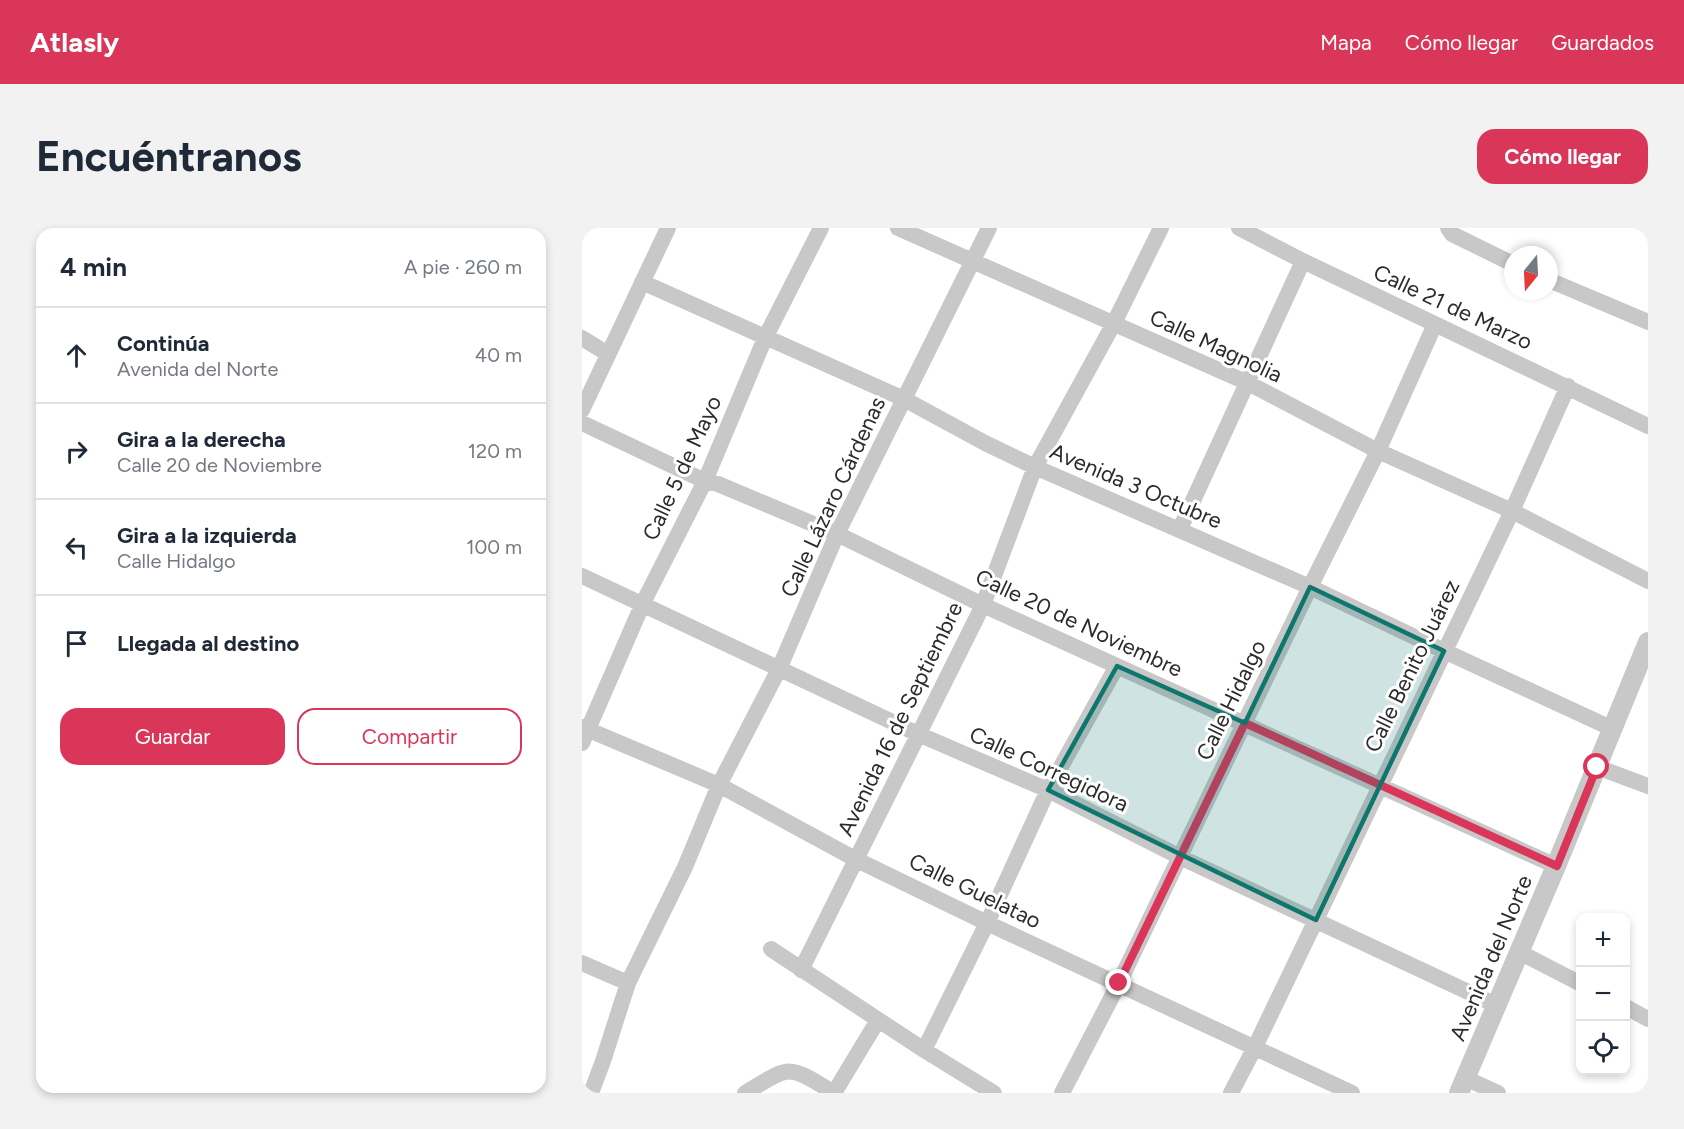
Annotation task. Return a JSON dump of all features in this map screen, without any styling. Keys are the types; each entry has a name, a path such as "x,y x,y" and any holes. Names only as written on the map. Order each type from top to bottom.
{"street":[{"path":"582,410 668,228"},
{"name":"Calle 5 de Mayo","path":"584,733 643,603 705,482 765,338 821,228"},
{"name":"Calle Magnolia","path":"898,228 1248,383 1378,451 1512,511 1648,581"},
{"name":"Calle Lázaro Cárdenas","path":"591,1093 628,983 685,867 719,785 779,669 837,534 989,228"},
{"name":"Avenida 16 de Septiembre","path":"801,970 982,605 1035,467 1114,323 1161,228"},
{"name":"Calle 21 de Marzo","path":"1239,228 1303,261 1648,426"},
{"path":"1448,228 1452,234 1504,260"},
{"path":"1180,530 1303,261"},
{"name":"Avenida 3 Octubre","path":"642,282 904,399 1035,467 1310,587 1613,729"},
{"path":"1558,284 1648,322"},
{"name":"Calle Hidalgo","path":"1062,1093 1119,983 1378,451 1436,324"},
{"path":"582,338 608,354"},
{"name":"Calle Benito Juárez","path":"1231,1093 1512,511 1568,386"},
{"name":"Calle 20 de Noviembre","path":"582,423 705,482 718,484 837,534 982,605 1557,866"},
{"name":"Calle Corregidora","path":"582,576 918,734 1048,790 1180,857 1496,1005"},
{"name":"Avenida del Norte","path":"1462,1086 1557,866 1648,642"},
{"path":"924,1050 987,923 1048,790 1117,666"},
{"name":"Calle Guelatao","path":"584,733 719,785 856,859 987,923 1352,1093"},
{"path":"1597,767 1648,786"},
{"path":"771,949 924,1050 994,1093"},
{"path":"1519,952 1576,981"},
{"path":"582,963 628,983"},
{"path":"1630,1009 1648,1019"},
{"path":"745,1093 780,1072 798,1071 834,1093 878,1020"},
{"path":"1462,1086 1498,1093"}],"highlighted area":[{"path":"1310,587 1444,651 1316,920 1048,790 1117,666 1245,723"}],"route":[{"path":"1119,983 1245,723 1557,866 1597,767"}]}
